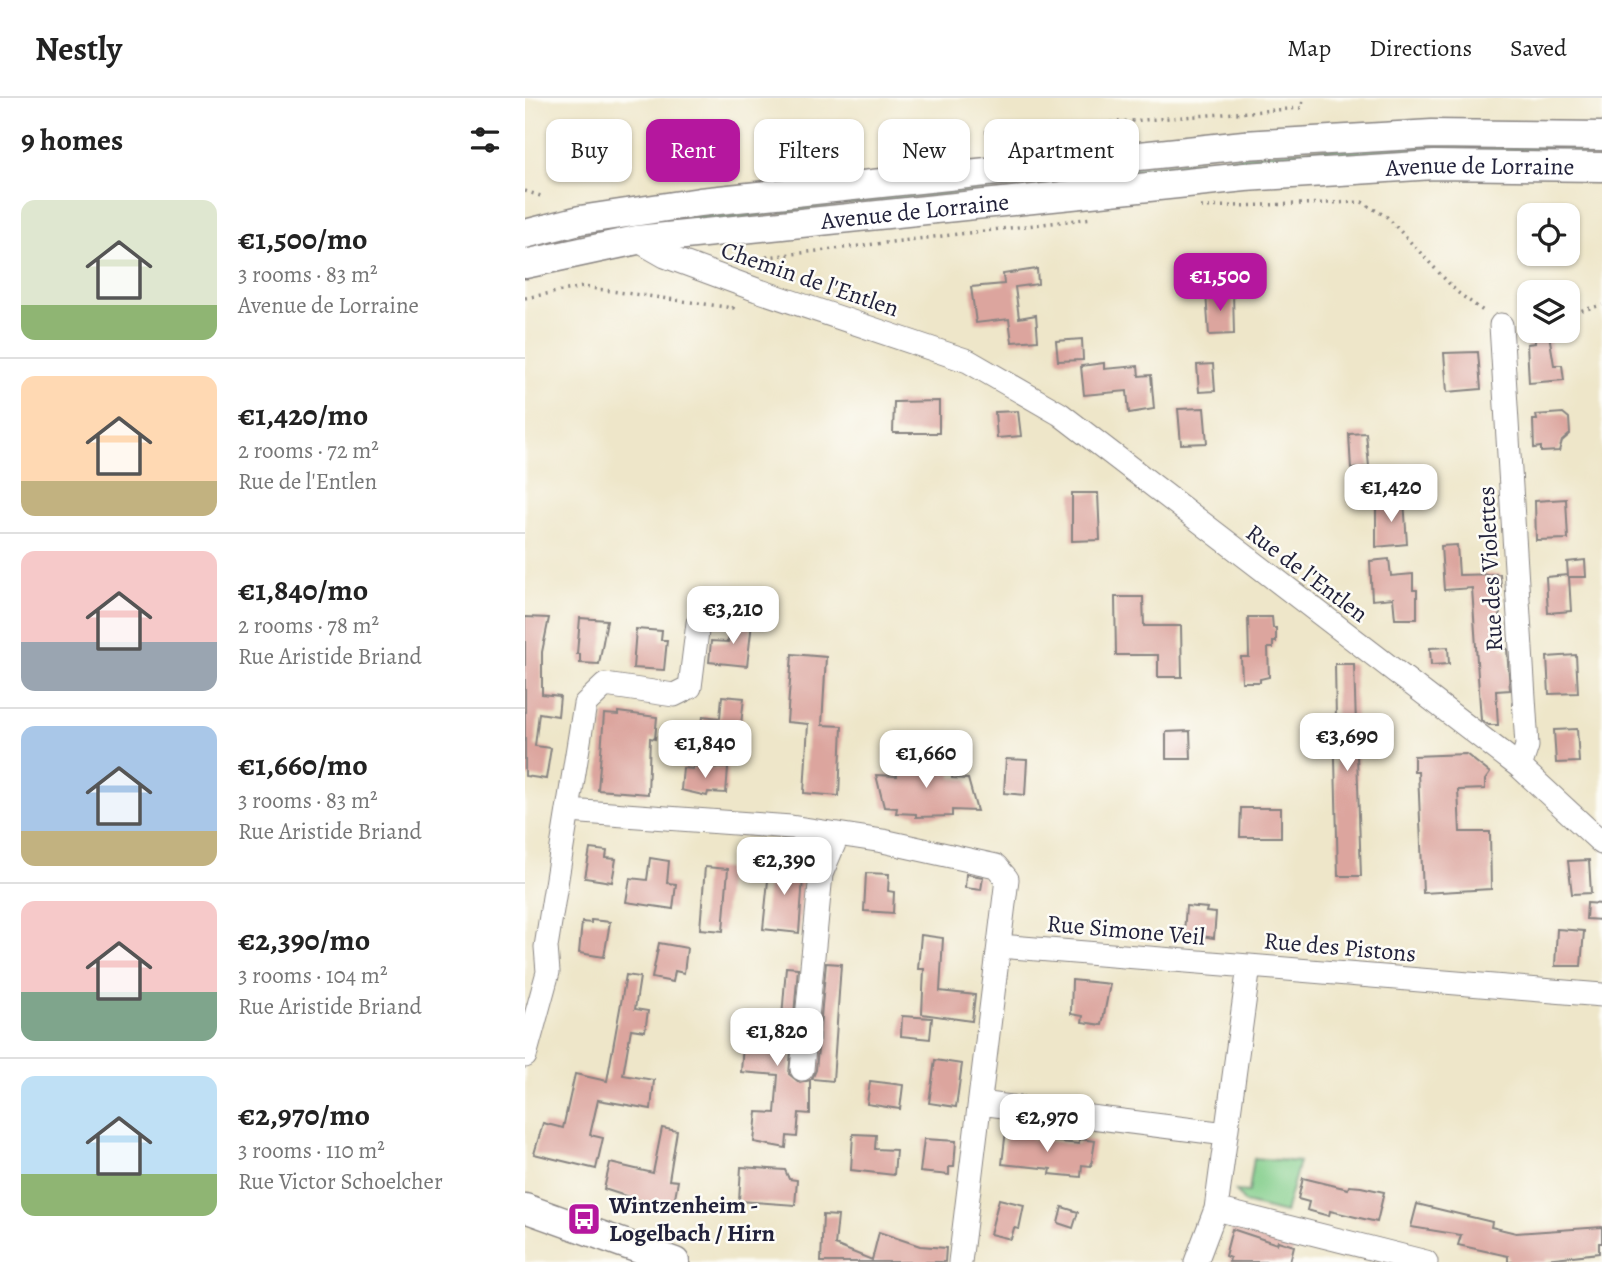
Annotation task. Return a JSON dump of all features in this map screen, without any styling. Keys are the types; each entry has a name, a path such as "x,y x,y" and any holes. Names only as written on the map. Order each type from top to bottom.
{"main road":[{"name":"Avenue de Lorraine","path":"525,234 580,220 700,202 1244,145 1432,134 1602,136"},
{"name":"Avenue de Lorraine","path":"525,264 637,240 1245,177 1434,165 1602,167"},
{"path":"525,1208 675,1262"}],"street":[{"name":"Chemin de l'Entlen","path":"637,240 665,256 746,286 968,361"},
{"name":"Rue des Violettes","path":"1501,325 1527,746 1520,767"},
{"name":"Rue de l'Entlen","path":"968,361 1060,414 1520,767 1602,843"},
{"path":"525,1056 548,972 546,947 585,704 605,685 674,695 690,687 698,623"},
{"path":"569,811 790,827 883,841 996,866 1007,879 960,1262"},
{"path":"802,1069 821,874 838,834"},
{"name":"Rue Simone Veil","path":"999,946 1249,966"},
{"name":"Rue des Pistons","path":"1196,1262 1216,1209 1249,966 1602,995"},
{"path":"980,1102 1226,1134"},
{"path":"1216,1209 1426,1262"}],"path":[{"path":"1139,120 1302,108 1303,98"},
{"path":"525,191 544,197"},
{"path":"1197,207 1362,202 1387,217 1457,292 1501,325 1517,322"},
{"path":"525,298 583,287 733,308 767,257 1100,217"},
{"path":"1580,311 1602,305"}],"green space":[{"path":"1458,144 1602,147 1602,156 1478,154 1333,157 1139,176 1139,166 1317,149"},
{"path":"984,182 1074,182 847,204 599,237 597,228 797,200"},
{"path":"1254,1158 1299,1162 1285,1213 1245,1203 1236,1191 1249,1192"}],"building":[{"path":"1037,269 1038,284 1015,287 1019,318 1036,315 1038,340 1012,342 1009,319 976,323 971,287 1004,284 1003,274"},
{"path":"1233,292 1234,334 1209,335 1206,293"},
{"path":"1082,339 1083,360 1058,361 1056,341"},
{"path":"1550,343 1554,365 1562,365 1564,380 1529,383 1527,344"},
{"path":"1478,352 1481,389 1447,392 1444,353"},
{"path":"1104,363 1104,369 1138,366 1139,376 1151,375 1154,409 1129,413 1127,391 1084,395 1081,366"},
{"path":"1213,364 1215,391 1199,392 1197,365"},
{"path":"939,401 939,433 893,433 894,402"},
{"path":"1204,408 1207,443 1181,444 1178,409"},
{"path":"1018,411 1021,436 997,438 995,412"},
{"path":"1563,413 1569,418 1570,434 1562,441 1559,451 1541,452 1541,447 1534,448 1533,420 1537,420 1536,415"},
{"path":"1366,433 1369,467 1351,469 1349,434"},
{"path":"1072,493 1098,493 1100,540 1072,541"},
{"path":"1566,499 1568,539 1536,540 1535,501"},
{"path":"1404,500 1407,544 1376,547 1376,502"},
{"path":"1457,545 1459,575 1500,574 1501,587 1498,587 1502,649 1507,649 1510,690 1496,691 1498,725 1489,725 1481,720 1472,588 1444,590 1441,546"},
{"path":"1389,559 1391,576 1413,574 1413,590 1417,590 1417,619 1395,619 1393,598 1372,600 1370,561"},
{"path":"1585,560 1586,577 1569,577 1571,611 1548,613 1546,577 1568,575 1567,562"},
{"path":"1115,597 1143,597 1144,626 1181,626 1182,677 1158,677 1158,655 1116,655"},
{"path":"525,617 549,618 542,652 542,694 560,696 558,716 539,713 535,746 551,748 546,779 525,776"},
{"path":"1248,617 1272,617 1273,628 1276,628 1276,642 1273,642 1273,648 1268,648 1269,677 1260,679 1260,682 1242,682 1241,657 1249,657"},
{"path":"580,618 607,620 599,664 580,663 580,654 577,654"},
{"path":"731,620 752,623 747,666 709,662 711,641 728,642"},
{"path":"636,629 662,631 661,640 667,640 664,670 633,668"},
{"path":"1448,647 1449,664 1431,665 1430,648"},
{"path":"792,654 826,657 822,725 842,726 839,796 804,793 808,724 787,722"},
{"path":"1576,655 1578,693 1549,694 1547,657"},
{"path":"1335,664 1354,664 1361,876 1338,876"},
{"path":"722,696 744,698 739,742 701,738 703,716 720,718"},
{"path":"618,712 657,717 655,739 650,738 648,794 598,790 604,714 618,715"},
{"path":"1577,729 1579,762 1556,763 1554,730"},
{"path":"1190,731 1191,759 1166,759 1166,732"},
{"path":"1466,754 1490,773 1485,780 1485,789 1458,790 1460,832 1490,832 1491,889 1423,893 1418,771 1414,771 1414,756"},
{"path":"1006,759 1027,760 1025,795 1004,793"},
{"path":"898,762 952,764 952,778 968,779 977,811 952,810 952,816 916,817 916,814 896,813 897,808 884,807 876,775 897,776"},
{"path":"693,766 728,768 726,793 708,792 707,796 681,790 683,768 693,769"},
{"path":"1241,808 1281,808 1281,837 1240,837"},
{"path":"590,849 607,851 606,858 616,859 612,882 585,878"},
{"path":"650,858 669,861 667,883 676,884 673,909 626,902 630,878 647,880"},
{"path":"1589,860 1591,893 1572,894 1568,861"},
{"path":"770,861 804,864 799,933 763,929"},
{"path":"705,867 728,869 723,931 700,929"},
{"path":"866,873 889,874 888,891 894,892 893,913 864,911"},
{"path":"966,874 983,877 981,890 965,888"},
{"path":"1587,903 1602,904 1602,920 1586,919"},
{"path":"1186,906 1207,908 1206,912 1216,913 1214,938 1184,933"},
{"path":"591,920 610,922 604,957 579,953 582,922 591,923"},
{"path":"1557,929 1584,931 1581,966 1555,966"},
{"path":"921,935 943,938 940,991 975,995 972,1021 922,1014 924,969 918,969"},
{"path":"659,943 687,948 684,973 675,971 673,982 652,978"},
{"path":"826,963 841,964 833,1081 812,1079 816,1070"},
{"path":"786,967 798,968 789,1074 800,1083 810,1080 810,1114 799,1113 797,1137 787,1136 786,1148 754,1142 757,1112 775,1113 778,1075 741,1072 745,1016 782,1018"},
{"path":"626,975 640,977 635,1009 648,1011 645,1031 631,1029 623,1075 654,1080 651,1109 598,1100 590,1135 603,1138 596,1169 534,1154 543,1123 563,1128 575,1074 607,1081"},
{"path":"1072,980 1110,984 1102,1025 1082,1022 1083,1016 1071,1014"},
{"path":"902,1016 932,1018 930,1039 901,1036"},
{"path":"935,1060 962,1064 956,1107 929,1103"},
{"path":"870,1081 903,1085 900,1109 867,1104"},
{"path":"662,1128 677,1131 669,1180 678,1181 673,1208 604,1189 610,1163 653,1173"},
{"path":"1006,1130 1032,1133 1031,1139 1079,1144 1079,1139 1095,1141 1091,1166 1082,1165 1081,1177 1050,1174 1051,1169 1002,1164"},
{"path":"853,1134 876,1135 875,1149 896,1150 894,1175 851,1170"},
{"path":"924,1139 956,1141 954,1167 949,1167 949,1175 920,1172"},
{"path":"741,1167 785,1170 789,1179 797,1180 795,1205 739,1201"},
{"path":"1303,1178 1348,1189 1349,1186 1361,1187 1384,1192 1377,1222 1330,1211 1329,1216 1307,1210 1309,1202 1298,1199"},
{"path":"999,1199 1024,1205 1019,1229 1014,1228 1011,1239 990,1234"},
{"path":"1417,1204 1492,1222 1491,1227 1516,1233 1602,1227 1602,1243 1599,1243 1599,1253 1546,1259 1546,1262 1508,1262 1508,1256 1458,1245 1461,1235 1411,1227"},
{"path":"1062,1207 1078,1212 1073,1228 1058,1223"},
{"path":"823,1215 838,1216 835,1245 872,1260 879,1232 920,1246 946,1248 945,1262 821,1262"},
{"path":"1232,1229 1277,1244 1278,1241 1294,1246 1290,1262 1229,1262 1230,1258 1225,1256"}],"place":[{"name":"Wintzenheim - Logelbach / Hirn","path":"584,1219"}]}
